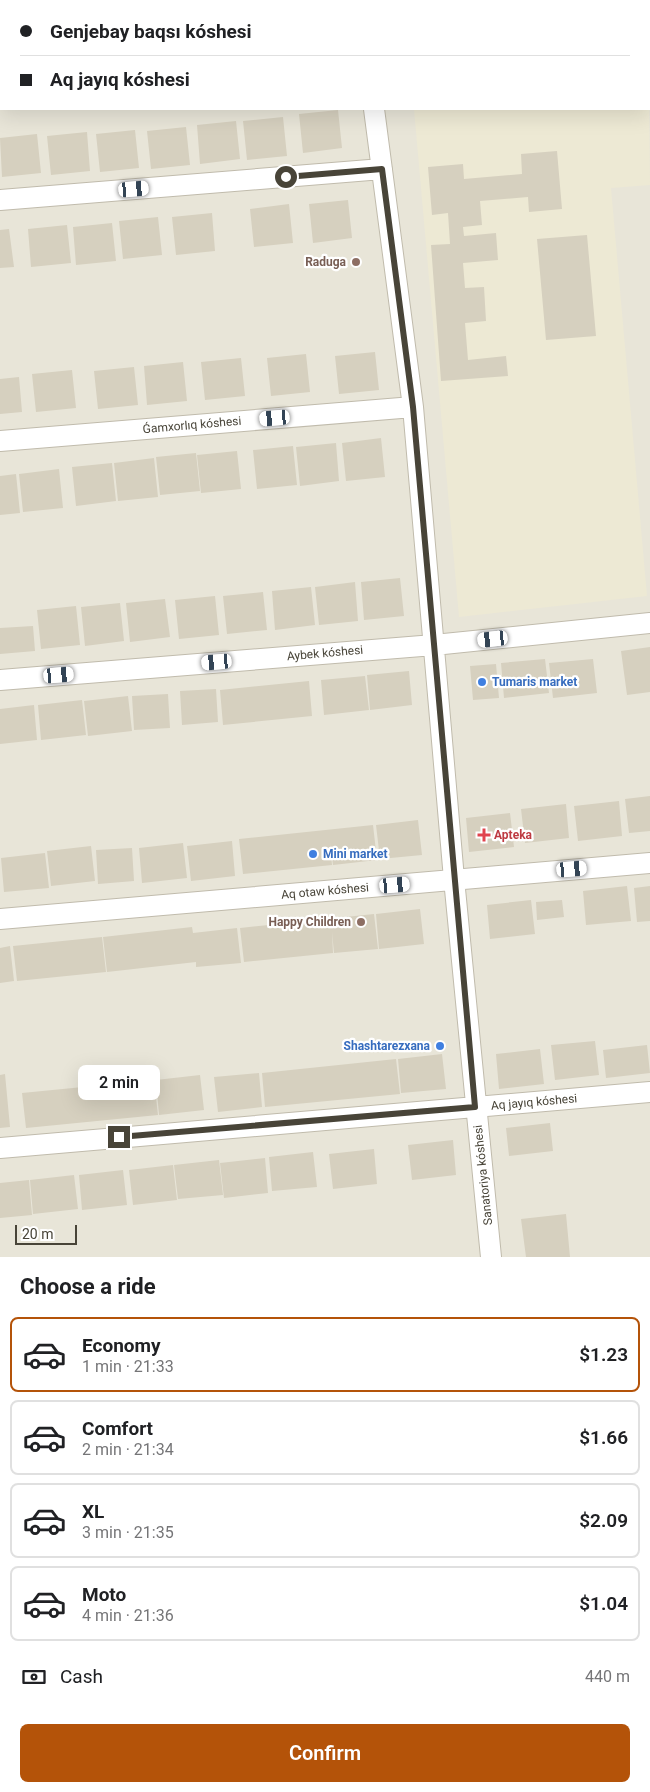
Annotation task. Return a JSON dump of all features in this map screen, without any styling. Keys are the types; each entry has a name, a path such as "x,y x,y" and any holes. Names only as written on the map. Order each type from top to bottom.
{"street":[{"name":"Sanatoriya kóshesi","path":"374,110 413,407 454,879 491,1257"},
{"path":"0,200 382,169"},
{"name":"Ǵamxorlıq kóshesi","path":"0,441 413,407"},
{"name":"Aybek kóshesi","path":"0,680 434,645 650,623"},
{"name":"Aq otaw kóshesi","path":"0,919 650,862"},
{"name":"Aq jayıq kóshesi","path":"0,1148 650,1092"}],"shaded area":[{"path":"0,110 650,110 650,1257 0,1257"},
{"path":"414,110 649,110 650,185 611,188 647,596 459,617"}],"building":[{"path":"338,110 342,148 303,153 299,114"},
{"path":"283,117 287,156 247,160 243,121"},
{"path":"236,121 240,159 200,164 197,125"},
{"path":"186,127 190,165 151,169 147,131"},
{"path":"135,130 139,168 100,172 96,134"},
{"path":"87,132 90,171 51,175 47,136"},
{"path":"37,134 41,173 2,177 0,138"},
{"path":"557,151 562,209 529,212 528,197 480,201 482,225 463,227 464,236 496,233 498,260 463,263 465,288 484,287 486,321 465,323 468,360 506,356 508,376 441,381 431,245 450,244 448,213 432,215 428,167 463,164 464,179 522,174 521,154"},
{"path":"348,200 352,238 313,243 309,204"},
{"path":"289,204 293,243 254,247 250,209"},
{"path":"212,213 215,251 176,255 172,217"},
{"path":"158,217 162,255 123,259 119,221"},
{"path":"112,223 116,261 76,265 73,227"},
{"path":"67,225 71,263 31,267 28,229"},
{"path":"9,229 14,267 0,268 0,230"},
{"path":"587,235 596,336 546,340 537,239"},
{"path":"375,352 379,390 339,394 335,356"},
{"path":"306,354 310,392 271,396 267,358"},
{"path":"241,358 245,396 205,400 201,362"},
{"path":"183,362 187,401 147,405 144,366"},
{"path":"134,367 138,405 98,409 94,371"},
{"path":"72,370 76,408 36,412 32,374"},
{"path":"19,377 22,412 0,414 0,379"},
{"path":"381,438 385,477 346,481 342,443"},
{"path":"336,443 339,481 300,486 296,447"},
{"path":"293,446 297,485 257,489 253,450"},
{"path":"237,451 241,489 201,493 197,455"},
{"path":"196,453 200,491 160,495 156,457"},
{"path":"154,458 158,497 118,501 114,463"},
{"path":"112,463 116,501 76,506 72,467"},
{"path":"59,469 63,508 23,512 19,474"},
{"path":"16,474 20,513 0,515 0,476"},
{"path":"400,578 404,616 364,620 361,582"},
{"path":"355,582 358,621 319,625 315,587"},
{"path":"311,587 315,625 275,630 272,591"},
{"path":"263,592 267,630 227,634 223,596"},
{"path":"215,596 219,635 179,639 175,600"},
{"path":"165,599 170,637 130,642 126,603"},
{"path":"120,603 124,641 85,646 81,607"},
{"path":"76,606 80,645 41,649 37,610"},
{"path":"33,626 35,651 0,654 0,628"},
{"path":"650,647 650,692 627,695 621,651"},
{"path":"545,659 549,693 504,698 501,663"},
{"path":"593,659 597,693 553,698 549,663"},
{"path":"496,664 499,698 473,700 470,666"},
{"path":"409,671 412,705 370,710 367,675"},
{"path":"365,676 369,710 324,715 321,680"},
{"path":"309,681 312,716 223,725 220,690"},
{"path":"216,689 218,722 182,725 180,691"},
{"path":"168,694 170,728 134,730 132,696"},
{"path":"128,696 132,731 88,736 84,701"},
{"path":"82,700 86,735 41,740 38,705"},
{"path":"34,705 37,740 0,744 0,709"},
{"path":"650,796 650,831 629,833 625,799"},
{"path":"619,801 622,836 578,841 574,806"},
{"path":"566,804 569,838 525,843 521,809"},
{"path":"510,813 514,847 469,852 466,818"},
{"path":"418,820 422,855 380,859 376,825"},
{"path":"373,825 377,860 333,865 330,843 332,865 243,874 239,839"},
{"path":"232,841 235,876 191,881 187,846"},
{"path":"183,843 187,878 142,883 139,848"},
{"path":"91,846 95,881 51,886 47,851"},
{"path":"132,848 134,881 98,884 96,850"},
{"path":"45,853 49,888 4,892 1,858"},
{"path":"627,886 631,921 586,925 583,891"},
{"path":"650,886 650,921 637,922 634,888"},
{"path":"531,900 535,934 490,939 487,905"},
{"path":"562,900 564,917 537,920 536,902"},
{"path":"420,909 424,944 379,949 376,914"},
{"path":"374,914 378,949 334,953 332,932 333,953 244,962 240,928"},
{"path":"192,927 193,933 237,928 241,963 196,967 196,962 107,972 103,937"},
{"path":"102,937 106,972 17,981 13,946"},
{"path":"10,946 14,981 0,983 0,948"},
{"path":"595,1041 599,1075 555,1080 551,1045"},
{"path":"647,1045 650,1073 606,1078 603,1050"},
{"path":"540,1049 544,1084 499,1089 496,1054"},
{"path":"442,1054 446,1089 401,1093 398,1059"},
{"path":"396,1059 400,1094 265,1107 262,1073"},
{"path":"259,1073 262,1107 218,1112 214,1077"},
{"path":"5,1074 10,1127 0,1128 0,1075"},
{"path":"200,1075 204,1110 159,1115 156,1080"},
{"path":"154,1080 158,1115 26,1128 22,1093"},
{"path":"550,1123 553,1151 509,1156 506,1128"},
{"path":"453,1140 456,1175 412,1180 408,1145"},
{"path":"374,1149 377,1184 333,1189 329,1154"},
{"path":"313,1152 317,1187 272,1191 269,1157"},
{"path":"265,1158 268,1193 224,1198 220,1163"},
{"path":"219,1160 223,1195 178,1199 174,1165"},
{"path":"173,1165 177,1200 133,1205 129,1170"},
{"path":"123,1170 127,1205 82,1210 79,1175"},
{"path":"74,1175 78,1209 33,1214 30,1180"},
{"path":"29,1180 32,1215 0,1218 0,1183"},
{"path":"566,1214 570,1257 526,1257 521,1219"}],"place":[{"name":"Raduga","path":"356,262"},
{"name":"Tumaris market","path":"482,682"},
{"name":"Apteka","path":"484,835"},
{"name":"Mini market","path":"313,854"},
{"name":"Happy Children","path":"361,922"},
{"name":"Shashtarezxana","path":"440,1046"}],"route":[{"path":"119,1137 475,1107 413,407 382,169 286,177"}]}
